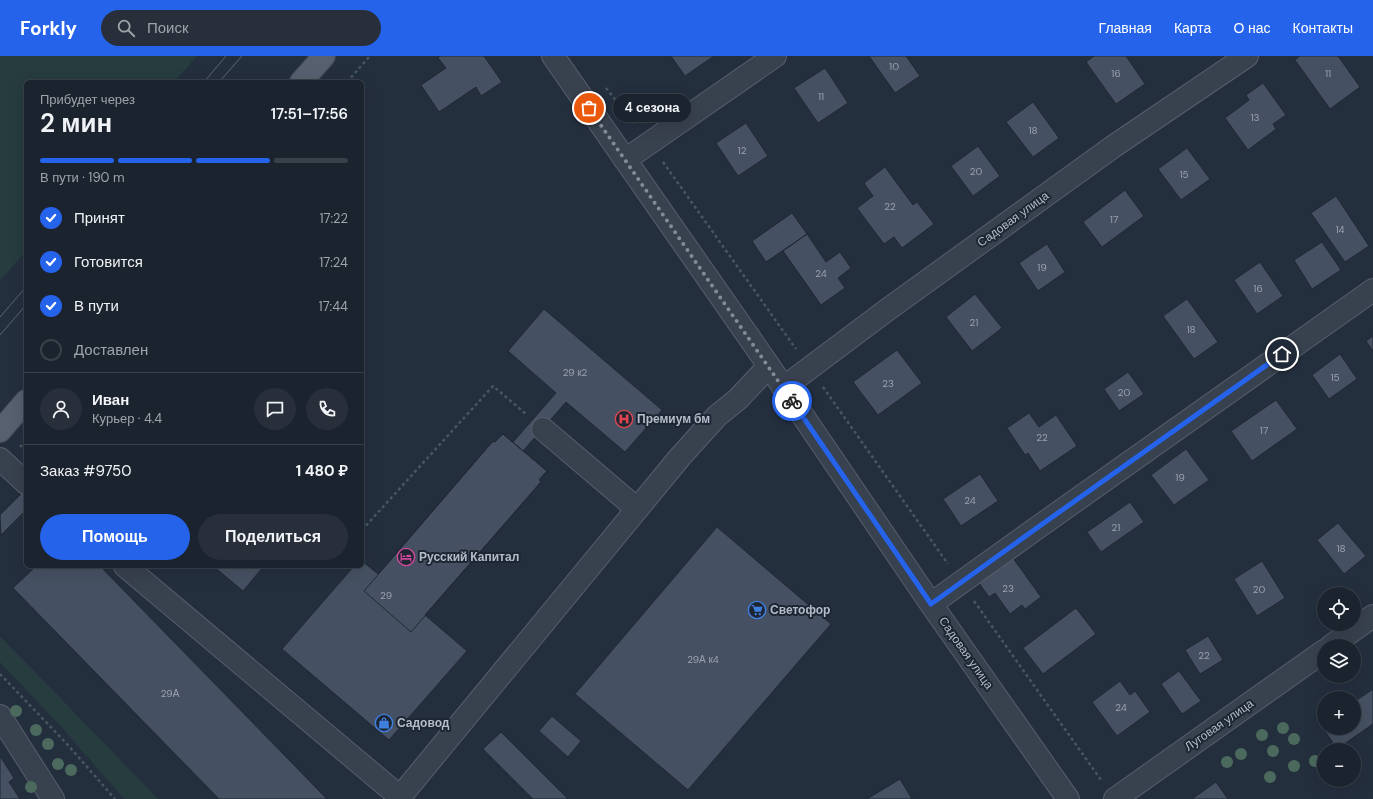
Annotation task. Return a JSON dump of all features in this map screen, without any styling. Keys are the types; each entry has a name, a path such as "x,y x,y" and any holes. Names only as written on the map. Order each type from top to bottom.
{"main road":[{"path":"304,80 324,56"},
{"path":"0,431 24,403"}],"street":[{"name":"Садовая улица","path":"553,56 769,366 931,604 1068,799"},
{"name":"Садовая улица","path":"783,388 887,310 1108,150 1247,56"},
{"path":"625,160 762,59"},
{"path":"931,604 1373,290"},
{"path":"127,568 400,796 680,456 717,416 738,399 769,366"},
{"path":"535,422 637,509"},
{"path":"0,459 24,481"},
{"path":"1341,639 1373,616"},
{"name":"Луговая улица","path":"1115,799 1317,656"},
{"path":"4,730 53,799"}],"path":[{"path":"349,80 370,56"},
{"path":"606,87 650,143 1115,799"},
{"path":"364,528 493,386 535,422"},
{"path":"0,674 67,744 115,799"}],"green space":[{"path":"0,56 197,56 176,80 24,80 24,253 0,281"},
{"path":"0,636 158,799 124,799 65,731 0,662"}],"building":[{"path":"440,56 484,56 502,82 481,96 476,87 439,112 421,85 446,68 438,58"},
{"path":"671,56 714,56 685,76"},
{"path":"869,56 906,56 920,76 895,93"},
{"path":"1094,56 1126,56 1145,84 1116,104 1086,62"},
{"path":"1300,56 1338,56 1360,87 1330,109 1295,60"},
{"path":"825,68 848,103 818,123 794,88"},
{"path":"1263,83 1286,115 1273,124 1276,129 1248,150 1225,118 1249,100 1246,95"},
{"path":"1033,102 1059,138 1033,157 1006,122"},
{"path":"746,123 768,156 738,176 716,143"},
{"path":"978,146 1000,176 973,196 951,166"},
{"path":"1187,148 1210,179 1181,200 1158,169"},
{"path":"885,167 913,205 917,202 934,224 902,248 894,237 884,244 857,208 873,196 864,183"},
{"path":"1125,190 1144,216 1102,247 1083,222"},
{"path":"1336,196 1369,246 1345,262 1311,213"},
{"path":"792,213 807,234 766,262 752,241"},
{"path":"807,234 826,262 840,252 851,268 838,278 845,288 821,305 783,251"},
{"path":"1322,242 1341,270 1312,289 1294,260"},
{"path":"1047,244 1065,272 1038,291 1019,263"},
{"path":"1260,262 1283,296 1257,314 1234,280"},
{"path":"975,294 1002,328 972,351 946,317"},
{"path":"1187,299 1218,342 1194,359 1163,316"},
{"path":"544,309 662,410 625,452 566,402 523,451 513,442 556,393 508,351"},
{"path":"1373,336 1373,351 1366,341"},
{"path":"897,350 922,383 878,415 853,382"},
{"path":"1340,354 1357,379 1329,399 1312,375"},
{"path":"1128,372 1144,394 1119,411 1104,389"},
{"path":"1276,400 1297,429 1252,461 1231,431"},
{"path":"1029,413 1039,427 1056,415 1077,446 1040,471 1028,453 1025,455 1007,428"},
{"name":"Русский Капитал","path":"503,434 547,471 539,480 541,482 411,632 364,591 493,441 495,442"},
{"path":"503,434 547,471 539,480 541,482 425,615 467,651 389,740 282,649 352,568 364,568 364,563 378,574 493,441 495,442"},
{"path":"1186,449 1209,480 1174,505 1151,475"},
{"path":"980,474 998,501 961,526 943,499"},
{"path":"23,492 24,493 24,512 1,535 0,515"},
{"path":"1130,502 1144,522 1101,552 1087,532"},
{"path":"1338,523 1366,556 1344,574 1317,540"},
{"path":"717,527 831,624 688,790 575,694"},
{"path":"1013,558 1041,597 1025,609 1022,605 1010,614 995,593 989,597 979,583"},
{"path":"1262,561 1285,598 1257,616 1234,579"},
{"path":"34,568 102,568 327,799 219,799 13,588"},
{"path":"215,568 262,568 243,591"},
{"path":"1076,608 1096,634 1043,674 1023,648"},
{"path":"1208,636 1223,660 1200,674 1185,650"},
{"path":"1179,671 1201,701 1182,714 1161,684"},
{"path":"1120,681 1130,695 1135,691 1150,712 1117,736 1092,702"},
{"path":"1373,689 1373,724 1361,732 1361,697"},
{"path":"552,716 581,741 568,757 539,731"},
{"path":"501,732 568,799 533,799 483,749"},
{"path":"1328,735 1357,735 1346,743 1333,743"},
{"path":"0,756 14,778 9,782 20,799 0,799"},
{"path":"900,779 912,799 867,799"},
{"path":"1216,782 1228,799 1192,799"}],"tram line":[{"path":"206,80 226,56"},
{"path":"221,80 242,56"},
{"path":"0,317 24,289"},
{"path":"0,335 24,307"}],"way so far":[{"path":"589,108 792,401"}],"place":[{"name":"4 сезона","path":"589,108"},
{"name":"Премиум бм","path":"624,419"},
{"name":"Русский Капитал","path":"406,557"},
{"name":"Светофор","path":"757,610"},
{"name":"Садовод","path":"384,723"}],"route":[{"path":"792,401 931,604 1282,354"}]}
